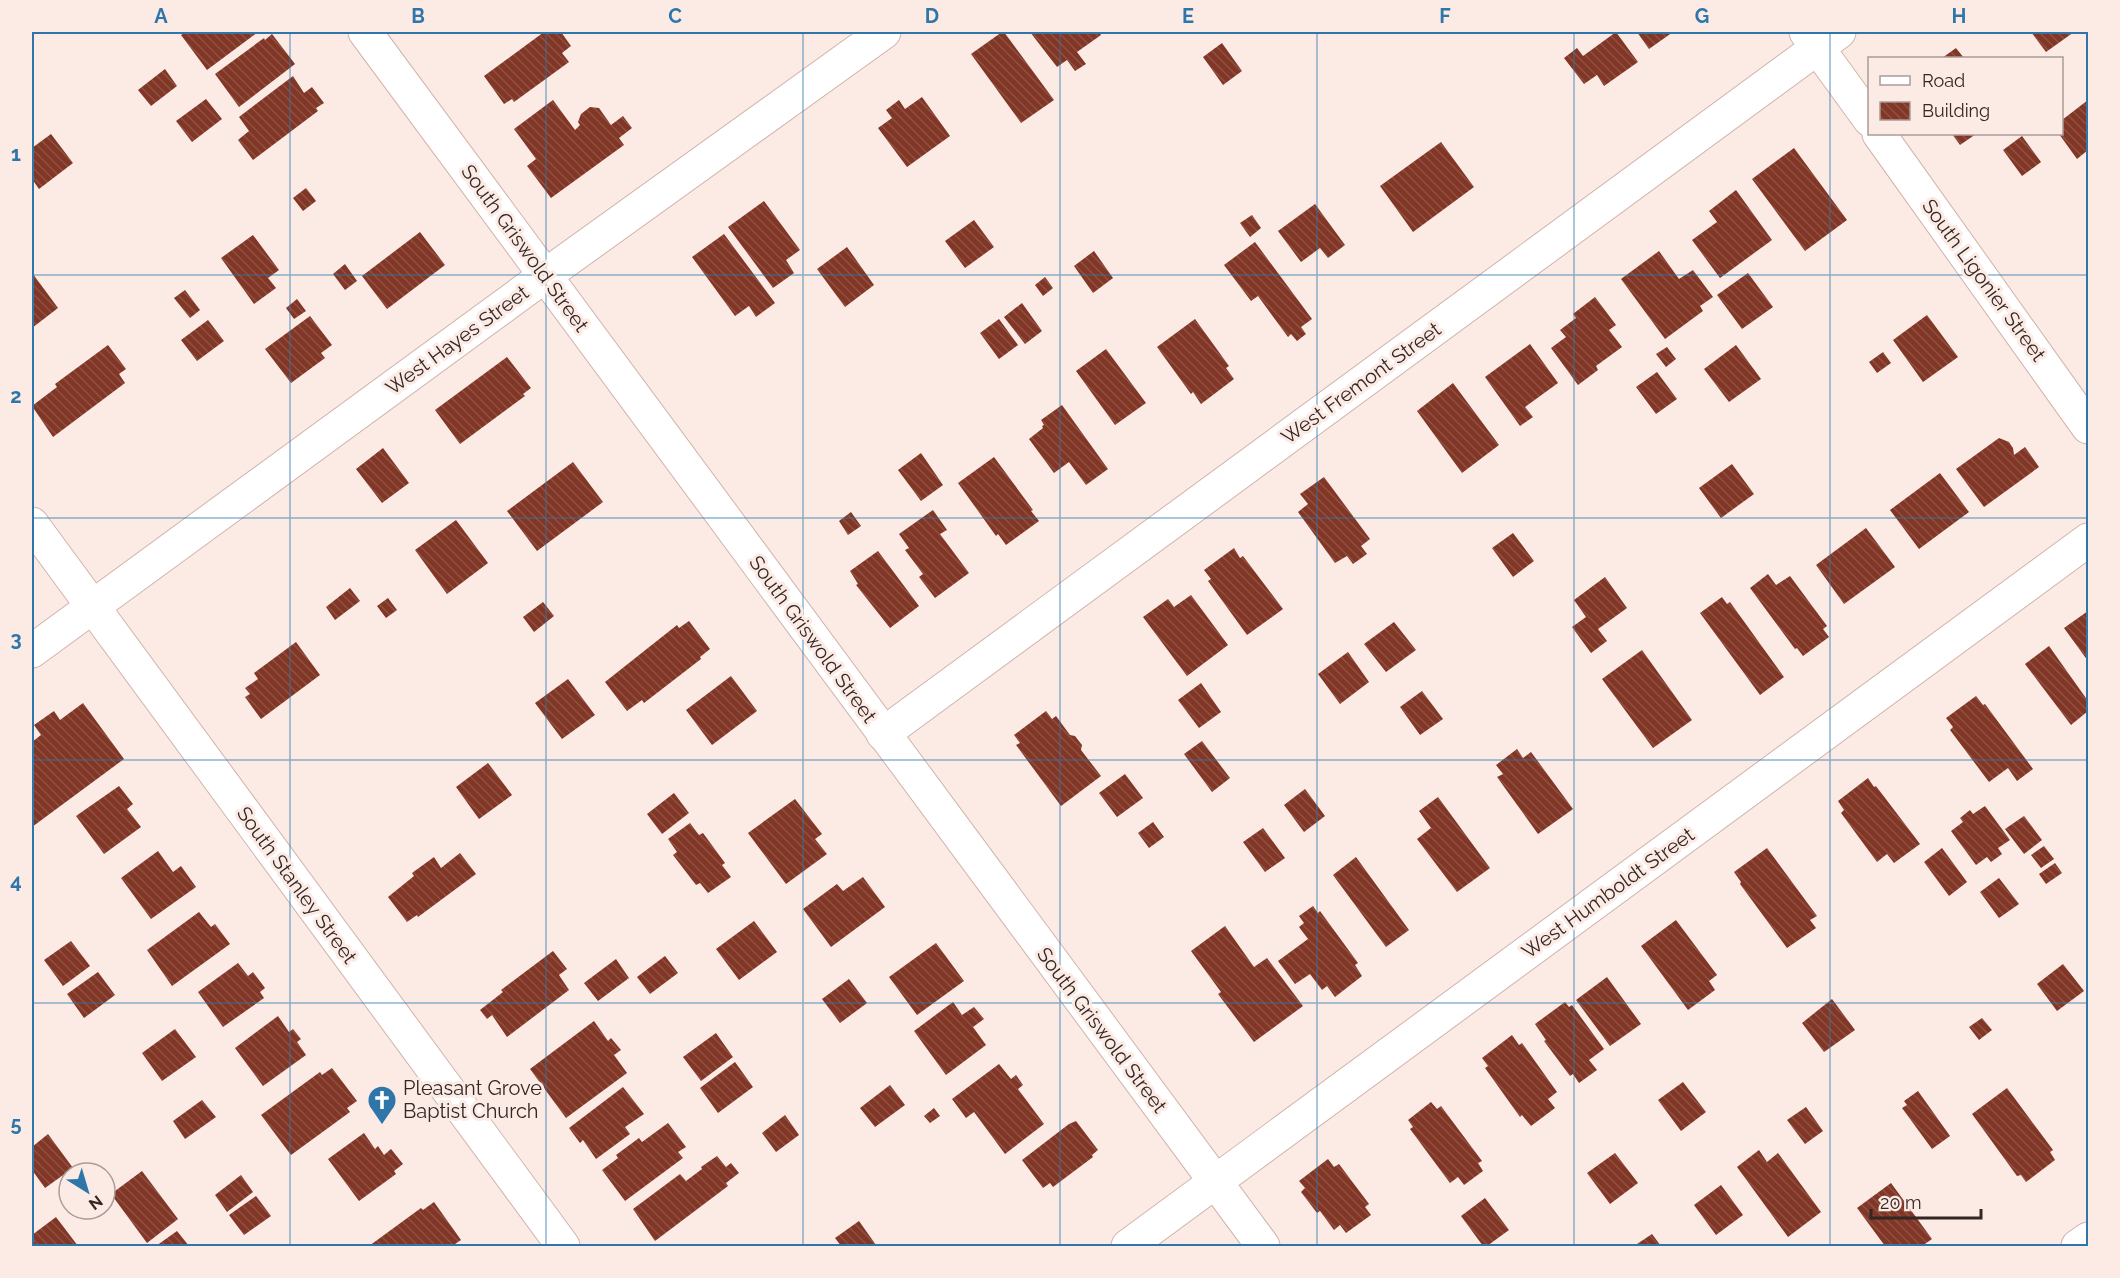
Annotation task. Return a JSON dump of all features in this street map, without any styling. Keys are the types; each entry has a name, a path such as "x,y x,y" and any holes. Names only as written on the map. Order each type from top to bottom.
{"street":[{"name":"South Griswold Street","path":"365,32 1263,1246"},
{"name":"West Hayes Street","path":"32,651 884,32"},
{"path":"1821,37 1868,118"},
{"name":"West Fremont Street","path":"883,734 1821,37"},
{"name":"South Ligonier Street","path":"1880,135 2088,427"},
{"name":"South Stanley Street","path":"32,524 563,1246"},
{"name":"West Humboldt Street","path":"1128,1246 2088,540"},
{"path":"2078,1246 2088,1239"}],"building":[{"path":"186,32 258,32 207,70 181,35"},
{"path":"544,32 561,32 571,46 562,53 569,62 514,102 512,99 504,104 484,76"},
{"path":"1002,32 1054,100 1021,123 971,54"},
{"path":"1030,32 1099,32 1101,35 1077,52 1086,64 1075,71 1067,60 1057,67"},
{"path":"1616,32 1638,62 1604,86 1597,75 1584,84 1564,58 1577,48 1583,56"},
{"path":"1637,32 1673,32 1649,49"},
{"path":"2031,32 2074,32 2046,52"},
{"path":"272,34 295,64 239,107 215,74"},
{"path":"1222,43 1242,71 1223,85 1203,57"},
{"path":"1956,48 1963,57 1943,57"},
{"path":"165,69 177,86 151,106 138,90"},
{"path":"293,76 304,93 312,87 324,103 316,108 318,111 253,160 238,140 249,131 239,117"},
{"path":"922,97 950,136 907,167 878,128 892,118 886,110 899,100 905,109"},
{"path":"206,99 222,119 192,142 176,121"},
{"path":"553,100 575,130 580,125 578,122 581,114 590,107 599,108 611,125 623,116 632,128 619,138 624,145 551,198 527,166 536,159 514,129"},
{"path":"2088,100 2088,150 2077,159 2060,135 2063,135 2063,119"},
{"path":"51,134 73,163 39,189 32,179 32,148"},
{"path":"1953,135 1975,135 1960,145"},
{"path":"2022,136 2041,162 2022,176 2003,150"},
{"path":"1441,142 1474,187 1413,232 1380,186"},
{"path":"1794,148 1847,220 1805,251 1752,179"},
{"path":"306,188 316,201 303,211 293,198"},
{"path":"1736,190 1772,240 1720,278 1692,240 1717,222 1709,211"},
{"path":"764,201 800,250 786,260 794,273 773,288 728,227"},
{"path":"1315,204 1345,245 1328,258 1320,248 1301,262 1278,231"},
{"path":"1252,215 1261,228 1250,237 1240,223"},
{"path":"974,220 994,247 965,268 945,241"},
{"path":"420,232 445,265 387,309 362,276"},
{"path":"724,234 775,303 756,317 749,306 735,316 692,257"},
{"path":"253,235 279,270 268,278 276,288 254,304 221,258"},
{"path":"1255,242 1312,319 1301,327 1306,334 1297,341 1291,334 1288,337 1258,296 1251,301 1224,265"},
{"path":"847,247 874,285 845,307 817,269"},
{"path":"1094,251 1113,278 1093,293 1074,266"},
{"path":"1659,251 1679,279 1693,270 1713,297 1700,306 1703,311 1665,339 1621,279"},
{"path":"345,264 357,281 345,290 333,274"},
{"path":"1748,273 1773,307 1742,329 1717,295"},
{"path":"32,275 58,308 32,328"},
{"path":"1045,277 1053,288 1043,296 1035,285"},
{"path":"185,290 200,310 190,318 174,298"},
{"path":"1595,297 1616,325 1609,330 1622,347 1596,366 1598,370 1578,385 1551,348 1566,337 1560,330 1576,318 1573,314"},
{"path":"297,299 306,311 294,319 286,308"},
{"path":"1022,303 1042,331 1025,344 1004,317"},
{"path":"1927,315 1958,357 1923,382 1893,340"},
{"path":"310,316 332,345 321,353 325,358 291,383 265,349"},
{"path":"999,319 1018,345 999,359 980,333"},
{"path":"1195,319 1229,366 1226,368 1234,379 1201,404 1193,392 1191,394 1157,347"},
{"path":"208,320 224,341 197,361 181,340"},
{"path":"1530,344 1558,383 1525,407 1533,417 1520,426 1485,377"},
{"path":"108,345 126,369 119,374 125,383 53,437 32,406 57,387 55,384"},
{"path":"1736,345 1761,379 1729,402 1704,369"},
{"path":"1667,347 1676,359 1666,367 1656,354"},
{"path":"1106,349 1146,403 1115,425 1076,371"},
{"path":"1883,352 1891,363 1877,373 1869,362"},
{"path":"507,357 531,388 523,394 525,396 460,444 435,410"},
{"path":"1657,372 1677,399 1656,414 1636,387"},
{"path":"1453,383 1499,445 1462,473 1417,411"},
{"path":"1062,405 1108,469 1086,485 1069,462 1054,473 1029,439 1043,428 1041,420"},
{"path":"1999,438 2009,442 2014,455 2025,447 2039,467 1984,507 1956,469"},
{"path":"383,448 409,483 382,503 356,469"},
{"path":"921,453 943,485 921,501 898,470"},
{"path":"994,457 1039,521 1006,545 998,534 996,536 958,483"},
{"path":"573,462 603,502 537,551 507,511"},
{"path":"1732,464 1754,494 1721,518 1699,488"},
{"path":"1940,473 1969,512 1919,549 1890,510"},
{"path":"1324,477 1370,539 1361,546 1367,554 1353,564 1347,556 1335,563 1298,512 1308,504 1300,494"},
{"path":"933,510 947,530 940,534 969,573 935,598 919,577 923,574 905,550 909,548 899,534"},
{"path":"851,512 861,526 848,535 839,521"},
{"path":"456,520 488,563 447,594 415,550"},
{"path":"1866,528 1895,567 1844,604 1816,565"},
{"path":"1513,533 1534,561 1513,577 1492,548"},
{"path":"1234,548 1240,558 1243,556 1283,609 1247,635 1208,581 1211,579 1204,570"},
{"path":"878,551 919,606 890,628 856,585 858,584 850,571"},
{"path":"1768,574 1776,585 1790,576 1827,626 1823,629 1829,637 1803,656 1797,648 1795,649 1750,588"},
{"path":"1605,577 1627,608 1598,629 1607,641 1591,653 1572,627 1586,617 1574,600"},
{"path":"350,588 360,601 335,620 326,607"},
{"path":"1191,595 1228,645 1187,676 1143,617 1168,599 1174,607"},
{"path":"1722,597 1727,604 1730,602 1784,677 1760,695 1700,613"},
{"path":"388,598 397,610 386,618 377,606"},
{"path":"543,602 554,616 534,632 523,617"},
{"path":"2088,611 2088,661 2064,628"},
{"path":"689,621 710,649 700,657 701,659 644,703 642,700 627,711 605,682 677,625 679,628"},
{"path":"1394,622 1416,650 1386,672 1364,644"},
{"path":"296,642 320,675 261,719 245,697 250,694 245,688 258,679 254,673"},
{"path":"2049,646 2088,701 2088,711 2071,725 2025,664"},
{"path":"1642,650 1692,720 1653,748 1602,679"},
{"path":"1348,652 1369,682 1340,704 1318,674"},
{"path":"731,676 757,711 712,745 686,710"},
{"path":"568,679 595,715 562,739 535,703"},
{"path":"1201,683 1221,712 1199,728 1178,700"},
{"path":"1422,691 1443,719 1420,735 1400,707"},
{"path":"1976,696 1983,705 1985,704 2033,769 2017,781 2008,768 1989,782 1950,730 1953,727 1946,718"},
{"path":"83,703 124,759 32,827 32,742 41,735 34,725 54,711 60,720"},
{"path":"1046,711 1052,719 1056,716 1070,735 1075,736 1082,745 1081,750 1101,776 1061,806 1016,745 1020,743 1014,735"},
{"path":"1202,741 1230,778 1212,792 1184,754"},
{"path":"1517,749 1523,758 1531,752 1573,809 1538,834 1497,777 1503,774 1496,765"},
{"path":"488,763 512,795 479,819 456,787"},
{"path":"1125,774 1143,798 1117,817 1099,793"},
{"path":"1868,778 1920,844 1894,863 1887,854 1877,862 1841,813 1844,810 1838,801"},
{"path":"119,786 133,804 127,809 141,827 104,854 76,816"},
{"path":"1305,789 1325,816 1304,832 1284,805"},
{"path":"674,793 689,813 662,834 647,814"},
{"path":"1438,797 1490,868 1457,892 1417,839 1431,828 1419,811"},
{"path":"795,799 822,834 815,839 827,854 786,884 748,833"},
{"path":"1985,806 2010,840 1998,848 2002,854 1991,862 1987,857 1976,865 1951,831 1963,822 1960,818 1970,810 1973,814"},
{"path":"2024,816 2042,840 2024,854 2005,829"},
{"path":"1153,822 1164,837 1149,848 1138,833"},
{"path":"690,823 699,835 703,833 725,863 722,865 731,877 708,893 700,883 696,885 673,855 677,852 668,839"},
{"path":"1263,828 1285,858 1265,872 1243,842"},
{"path":"2044,846 2054,859 2041,868 2031,855"},
{"path":"1767,848 1817,916 1810,920 1816,928 1787,948 1740,884 1734,872"},
{"path":"1942,848 1967,882 1949,896 1924,862"},
{"path":"158,851 173,872 181,866 196,887 151,919 121,878"},
{"path":"460,853 476,874 418,917 417,915 407,922 388,897 414,876 412,873 434,857 441,868"},
{"path":"1356,857 1409,930 1386,947 1333,875"},
{"path":"2055,863 2062,873 2046,884 2039,874"},
{"path":"863,877 885,907 831,947 803,909 837,884 843,891"},
{"path":"1999,878 2019,904 1999,918 1980,892"},
{"path":"1313,906 1318,913 1320,911 1358,963 1355,965 1362,976 1335,997 1327,986 1322,990 1310,974 1295,984 1278,961 1308,939 1299,927 1304,923 1299,916"},
{"path":"199,912 211,927 215,924 230,944 172,986 147,950"},
{"path":"1676,920 1717,975 1709,981 1715,990 1688,1010 1641,946"},
{"path":"754,921 777,952 739,980 716,949"},
{"path":"1225,926 1254,967 1267,958 1303,1006 1254,1042 1218,994 1221,992 1191,951"},
{"path":"71,941 90,966 63,986 44,960"},
{"path":"936,943 964,981 917,1015 889,977"},
{"path":"553,951 567,969 559,975 569,990 507,1037 492,1015 487,1019 480,1010 503,992 501,990"},
{"path":"665,956 678,973 650,994 637,977"},
{"path":"616,959 629,978 598,1001 584,983"},
{"path":"238,963 248,976 253,972 265,988 260,992 264,998 223,1027 198,992"},
{"path":"2063,964 2084,991 2057,1011 2037,984"},
{"path":"98,972 115,995 84,1018 67,994"},
{"path":"1607,977 1641,1024 1610,1046 1576,1000"},
{"path":"849,979 867,1003 840,1023 822,999"},
{"path":"1832,999 1855,1030 1824,1052 1802,1023"},
{"path":"953,1002 962,1015 974,1007 984,1019 973,1027 986,1045 946,1075 914,1031"},
{"path":"1565,1002 1569,1007 1572,1005 1604,1049 1589,1060 1597,1070 1579,1083 1573,1074 1570,1076 1544,1041 1546,1040 1535,1024"},
{"path":"278,1016 289,1032 293,1029 301,1039 297,1042 306,1055 263,1086 235,1048"},
{"path":"1982,1018 1992,1030 1979,1040 1969,1027"},
{"path":"594,1021 608,1041 611,1038 621,1050 614,1055 627,1073 566,1118 530,1069"},
{"path":"175,1029 196,1057 162,1081 142,1053"},
{"path":"716,1033 733,1057 701,1081 683,1057"},
{"path":"1512,1035 1519,1045 1522,1043 1557,1092 1548,1099 1555,1108 1531,1126 1522,1115 1520,1117 1485,1068 1488,1066 1482,1058"},
{"path":"735,1062 753,1087 718,1113 700,1088"},
{"path":"999,1064 1011,1079 1016,1075 1023,1085 1018,1089 1044,1124 1005,1154 974,1112 966,1118 952,1099"},
{"path":"332,1068 357,1101 347,1108 350,1112 291,1155 261,1115 320,1072 322,1075"},
{"path":"1683,1082 1706,1112 1681,1131 1658,1100"},
{"path":"890,1085 905,1105 875,1127 860,1108"},
{"path":"623,1087 644,1114 625,1127 630,1134 596,1159 583,1140 580,1143 569,1128"},
{"path":"2007,1088 2053,1150 2050,1152 2055,1160 2026,1182 2021,1175 2017,1176 1972,1114"},
{"path":"1918,1091 1950,1136 1932,1149 1902,1108 1907,1105 1904,1101"},
{"path":"202,1100 216,1117 185,1139 173,1121"},
{"path":"1431,1102 1437,1109 1441,1106 1482,1161 1478,1163 1483,1171 1464,1185 1458,1177 1450,1183 1410,1129 1413,1127 1408,1120"},
{"path":"1806,1107 1823,1131 1805,1144 1787,1120"},
{"path":"934,1108 940,1116 930,1123 924,1116"},
{"path":"785,1115 799,1135 776,1152 762,1133"},
{"path":"1076,1121 1098,1150 1092,1155 1093,1157 1053,1187 1050,1183 1043,1188 1022,1160"},
{"path":"668,1123 686,1147 678,1152 683,1158 625,1201 602,1170 618,1158 616,1155 639,1138 642,1142"},
{"path":"364,1133 375,1149 378,1146 384,1155 391,1149 403,1164 394,1171 396,1174 359,1201 328,1159"},
{"path":"48,1134 68,1161 57,1161 57,1179 45,1188 32,1170 32,1147"},
{"path":"1759,1150 1767,1162 1778,1153 1821,1212 1788,1237 1737,1167"},
{"path":"1615,1153 1638,1183 1610,1204 1587,1173"},
{"path":"717,1156 726,1167 731,1163 739,1173 726,1183 728,1186 655,1241 633,1209 680,1174 686,1181"},
{"path":"1328,1159 1334,1167 1339,1164 1369,1204 1365,1207 1371,1215 1346,1233 1340,1225 1334,1230 1320,1211 1317,1213 1301,1192 1305,1188 1299,1181"},
{"path":"142,1171 178,1219 147,1243 117,1202 117,1190"},
{"path":"241,1175 253,1192 227,1212 215,1195"},
{"path":"1891,1183 1932,1239 1922,1246 1885,1246 1857,1208"},
{"path":"1721,1185 1743,1215 1716,1235 1694,1205"},
{"path":"256,1196 271,1216 244,1235 229,1215"},
{"path":"1485,1198 1509,1230 1487,1246 1483,1246 1461,1216"},
{"path":"434,1202 461,1240 452,1246 369,1246 421,1208 423,1210"},
{"path":"56,1217 78,1246 32,1246 32,1235"},
{"path":"859,1221 876,1245 841,1246 835,1238"},
{"path":"177,1231 189,1246 156,1246"},
{"path":"1652,1234 1661,1246 1634,1246"}],"place":[{"name":"Pleasant Grove Baptist Church","path":"382,1126"}]}
